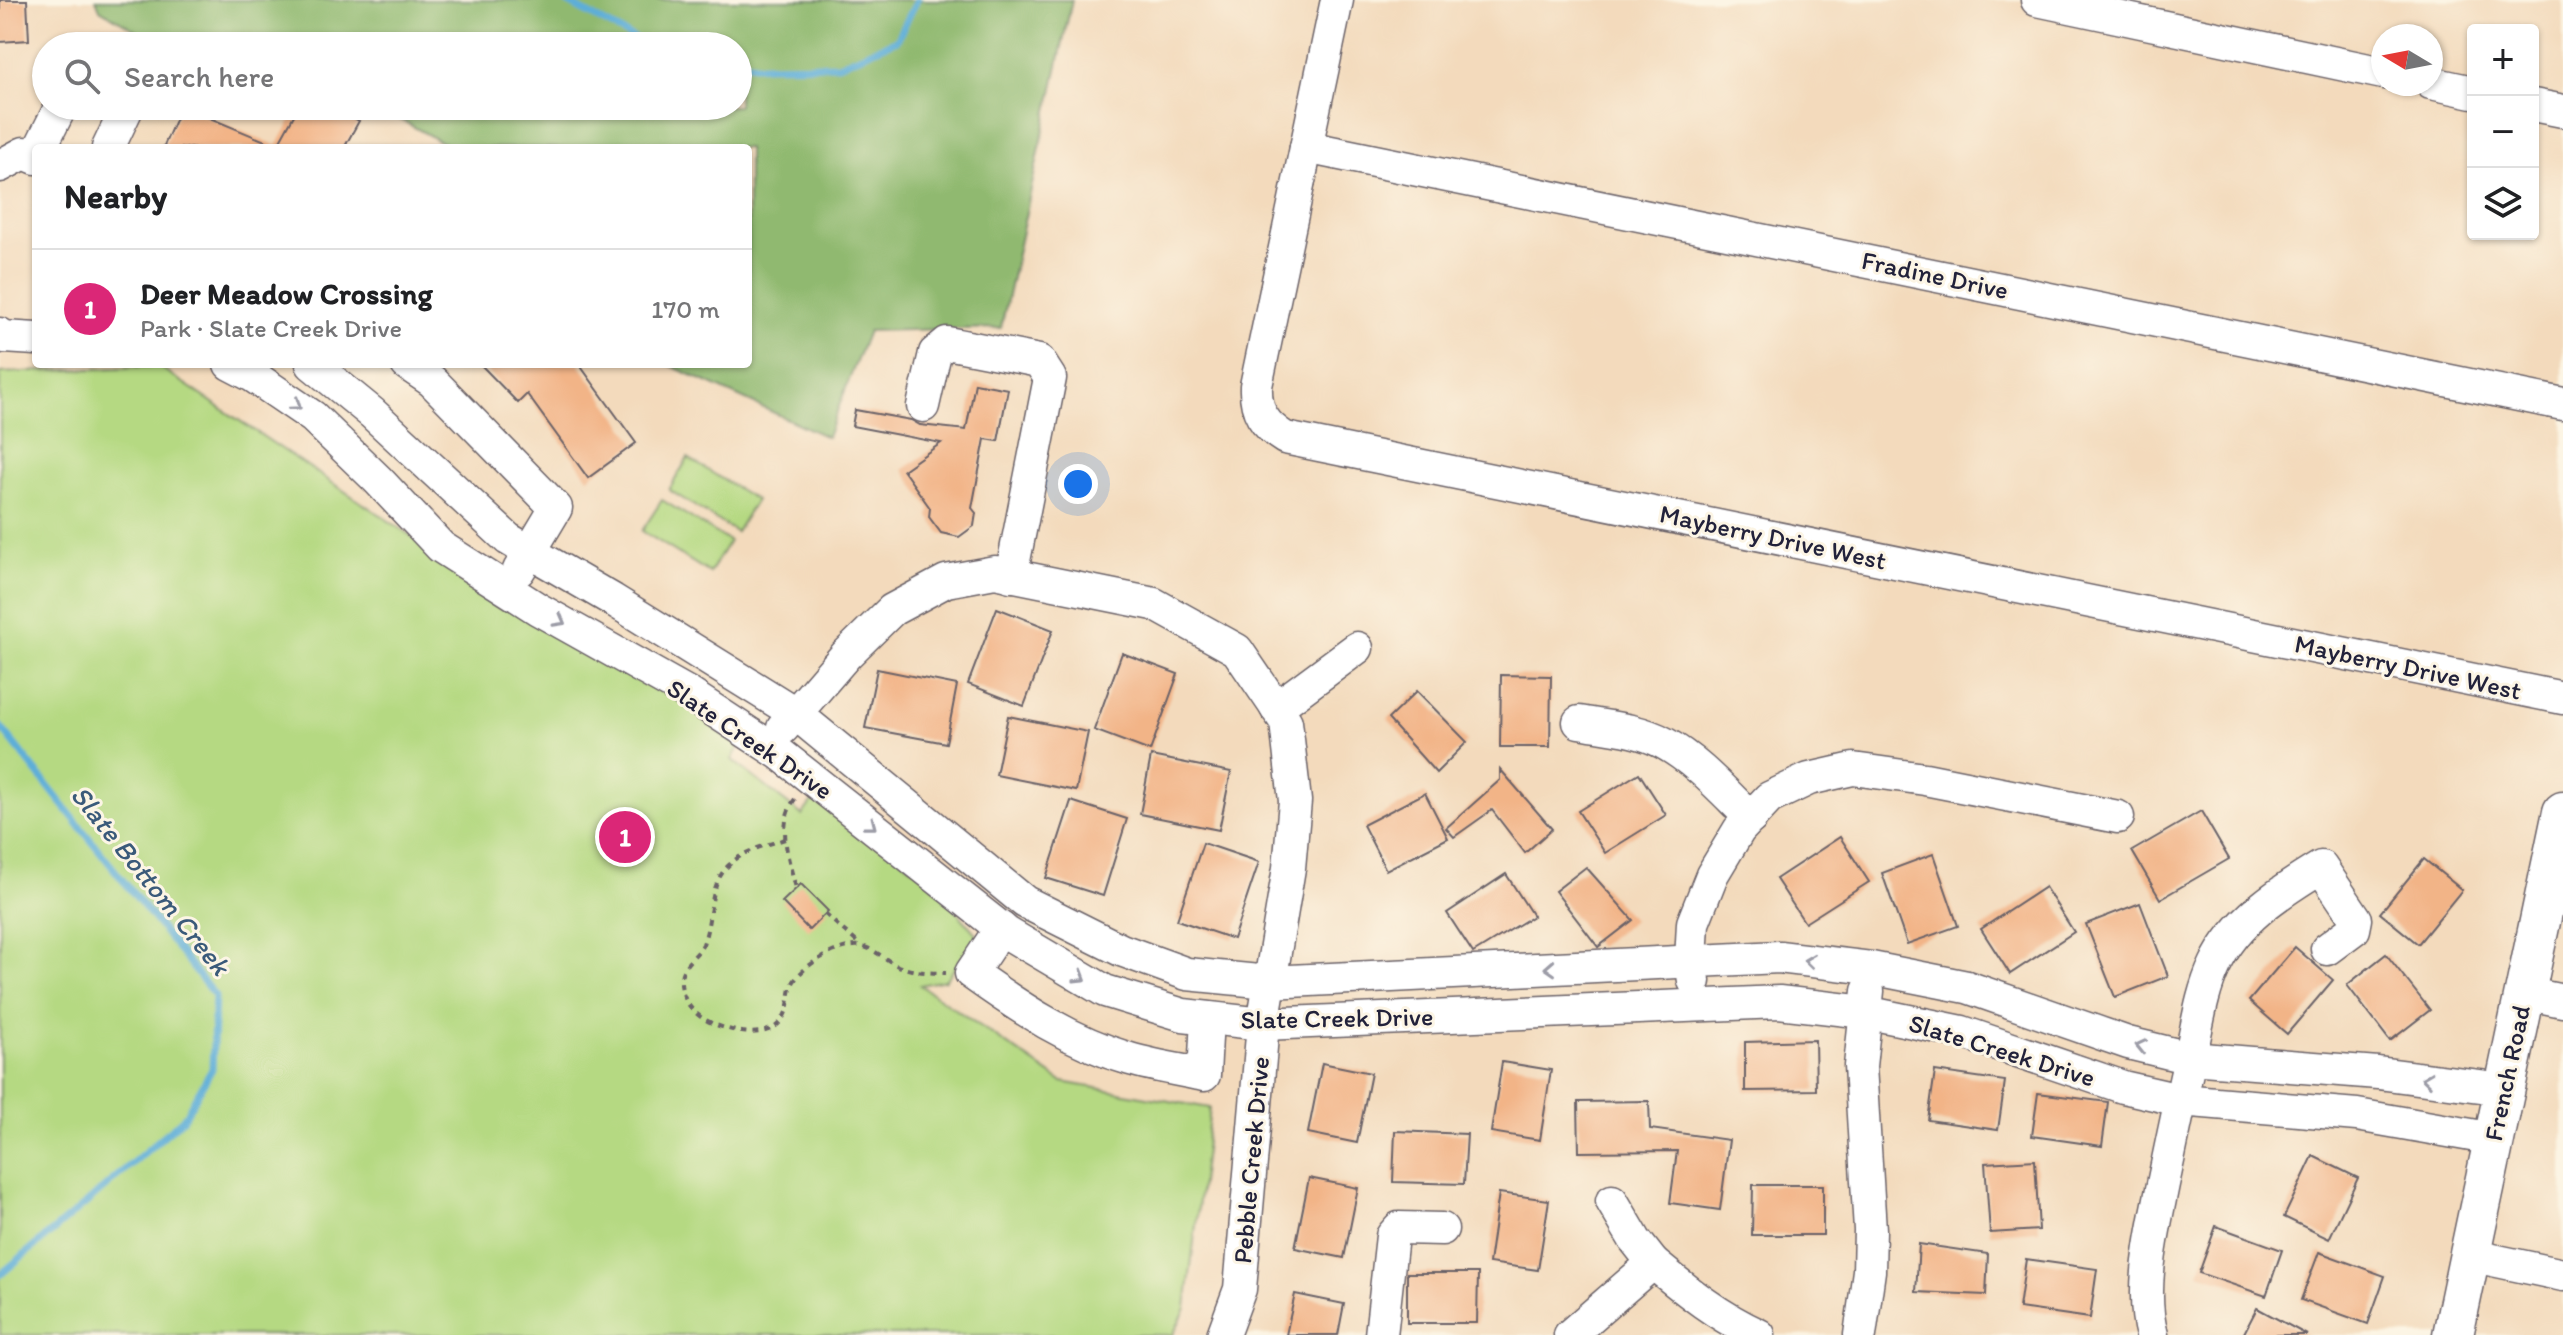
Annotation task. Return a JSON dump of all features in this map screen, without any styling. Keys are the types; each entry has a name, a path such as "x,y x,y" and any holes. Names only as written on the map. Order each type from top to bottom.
{"main road":[{"name":"French Road","path":"2453,1335 2563,812"}],"street":[{"name":"Mayberry Drive West","path":"1337,0 1256,386 1255,402 1261,418 1270,429 1285,438 2563,698"},
{"path":"2037,0 2371,70"},
{"path":"2443,86 2467,91"},
{"path":"2539,106 2563,111"},
{"path":"42,144 54,120"},
{"path":"110,144 121,120"},
{"name":"Fradine Drive","path":"1306,147 2563,404"},
{"path":"0,166 24,153 32,156"},
{"path":"0,334 32,339"},
{"path":"923,406 935,353 947,343 1039,361 1050,378 1011,576"},
{"name":"Slate Creek Drive","path":"238,368 313,417 441,547 507,589 686,692 769,746 1001,928 1105,991 1183,1015 1263,1024 1779,1002 1865,1012 1962,1032 2123,1087 2180,1100 2357,1115 2494,1139"},
{"name":"Slate Creek Drive","path":"317,368 372,413 508,539 795,713 1025,902 1121,950 1187,974 1269,982 1779,957 1871,968 1967,987 2128,1043 2190,1058 2378,1073 2504,1089"},
{"path":"413,368 432,381 556,508 507,589"},
{"name":"Pebble Creek Drive","path":"769,746 846,655 892,610 946,581 995,572 1154,604 1237,650 1286,722 1295,801 1289,868 1263,1024 1240,1289 1223,1335"},
{"path":"1276,708 1357,648"},
{"path":"1579,722 1635,733 1664,743 1710,779 1751,818"},
{"path":"1698,1004 1691,961 1693,923 1712,875 1739,830 1769,798 1809,779 1853,769 1925,779 2118,817"},
{"path":"2152,1335 2149,1255 2180,1100 2204,996 2215,964 2232,937 2256,912 2284,889 2321,867 2356,919 2354,929 2327,949"},
{"path":"1001,928 971,973 1011,1002 1064,1033 1129,1058 1204,1075 1207,1018"},
{"path":"1860,1335 1870,1244 1860,1079 1871,968"},
{"path":"2524,993 2563,1001"},
{"path":"1612,1201 1653,1263 1705,1305 1759,1335"},
{"path":"1381,1335 1392,1236 1399,1228 1442,1229"},
{"path":"2469,1255 2563,1275"},
{"path":"1570,1335 1653,1263"}],"path":[{"path":"796,888 785,839 790,805 811,778"},
{"path":"785,839 743,854 728,865 719,878 702,947 687,962 681,974 684,997 690,1007 702,1019 717,1025 747,1032 763,1032 775,1027 784,1018 792,986 799,974 824,958 852,946 861,946"},
{"path":"825,914 850,939 895,965 912,971 971,973"}],"green space":[{"path":"96,0 1072,0 1001,328 868,331 827,437 676,368 752,368 752,144 445,144 401,120 752,120 752,32 139,32 100,9"},
{"path":"161,368 471,576 743,739 732,760 802,815 818,794 930,881 979,937 945,980 920,985 1062,1082 1210,1108 1186,1308 1173,1335 0,1335 0,373"},
{"path":"688,458 756,500 736,532 669,490"},
{"path":"662,500 729,541 710,573 642,531"}],"building":[{"path":"0,0 27,0 29,40 0,42"},
{"path":"175,120 215,120 272,144 165,144"},
{"path":"291,120 359,121 346,144 278,144"},
{"path":"484,368 582,368 636,443 588,478 527,394 518,403"},
{"path":"975,383 1008,389 998,441 985,439 972,508 976,513 974,526 959,537 941,533 929,517 930,508 903,470 941,443 852,426 855,410 911,420 920,425 966,430"},
{"path":"997,608 1053,630 1024,706 968,684"},
{"path":"1122,653 1178,674 1150,751 1094,730"},
{"path":"877,669 957,685 946,743 865,728"},
{"path":"1501,675 1551,676 1550,747 1500,747"},
{"path":"1417,691 1467,742 1436,773 1388,719"},
{"path":"1008,716 1088,732 1076,791 996,775"},
{"path":"1151,756 1231,772 1219,830 1140,814"},
{"path":"1500,769 1552,829 1525,853 1492,810 1454,837 1446,828 1500,780"},
{"path":"1639,773 1666,815 1605,853 1578,811"},
{"path":"1425,793 1448,838 1386,870 1363,825"},
{"path":"1071,801 1127,819 1103,896 1046,878"},
{"path":"2201,811 2229,859 2160,899 2132,851"},
{"path":"1840,837 1869,882 1805,923 1776,879"},
{"path":"1203,843 1259,862 1233,939 1177,920"},
{"path":"1933,854 1958,926 1907,944 1882,873"},
{"path":"2424,859 2462,890 2418,944 2380,913"},
{"path":"1586,867 1633,920 1598,947 1555,891"},
{"path":"1506,874 1533,916 1473,953 1447,913"},
{"path":"801,884 828,911 809,930 782,902"},
{"path":"2045,887 2074,932 2010,974 1981,929"},
{"path":"2140,903 2168,976 2115,997 2086,924"},
{"path":"2295,947 2333,980 2287,1034 2249,1001"},
{"path":"2386,954 2430,1010 2390,1041 2347,985"},
{"path":"1815,1040 1816,1090 1745,1091 1745,1042"},
{"path":"1502,1062 1551,1070 1540,1140 1491,1132"},
{"path":"1322,1063 1371,1073 1357,1143 1308,1133"},
{"path":"1935,1071 2005,1081 1998,1130 1928,1120"},
{"path":"2038,1093 2108,1102 2102,1146 2032,1136"},
{"path":"1649,1101 1650,1129 1729,1140 1720,1210 1670,1203 1677,1151 1579,1152 1578,1102"},
{"path":"1395,1131 1467,1134 1464,1184 1393,1182"},
{"path":"2313,1156 2358,1178 2329,1239 2284,1217"},
{"path":"2035,1160 2039,1230 1990,1233 1985,1163"},
{"path":"1309,1178 1358,1188 1344,1258 1295,1248"},
{"path":"1753,1185 1823,1185 1823,1235 1752,1235"},
{"path":"1499,1193 1549,1200 1538,1270 1489,1263"},
{"path":"2216,1226 2282,1250 2266,1296 2199,1273"},
{"path":"1919,1244 1988,1254 1986,1295 1916,1292"},
{"path":"2319,1252 2385,1276 2368,1324 2301,1300"},
{"path":"2026,1259 2097,1269 2090,1318 2019,1308"},
{"path":"1407,1273 1478,1273 1477,1323 1407,1323"},
{"path":"1295,1294 1344,1304 1338,1335 1286,1335"},
{"path":"2257,1308 2307,1335 2243,1335"}],"waterway":[{"name":"Slate Bottom Creek","path":"563,0 622,32"},
{"name":"Slate Bottom Creek","path":"752,64 838,65 897,40 917,0"},
{"name":"Slate Bottom Creek","path":"0,726 215,996 212,1069 183,1119 0,1275"}],"place":[{"name":"Deer Meadow Crossing","path":"625,837"}]}
